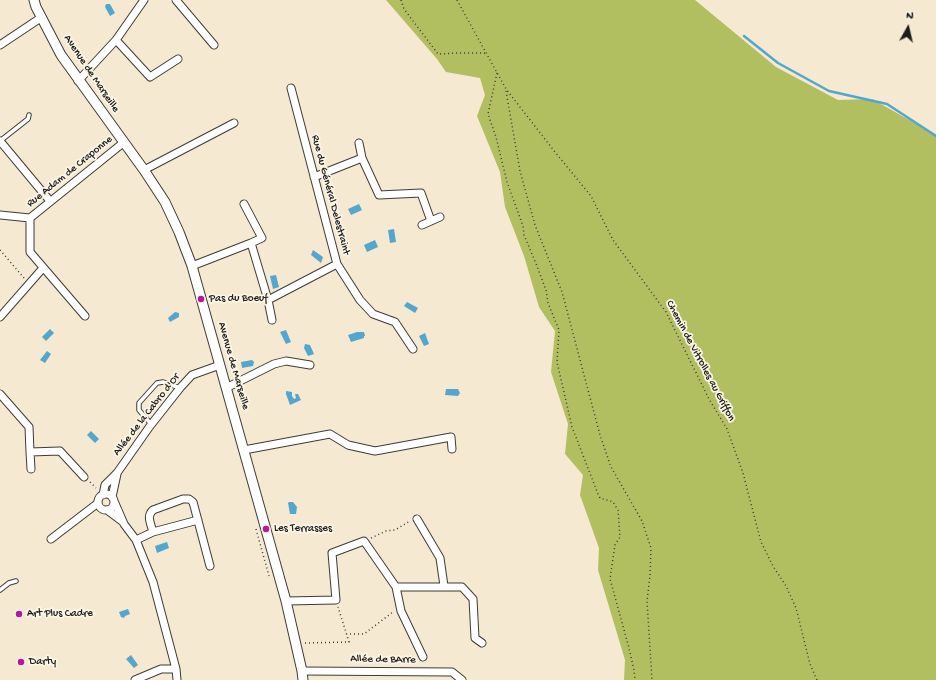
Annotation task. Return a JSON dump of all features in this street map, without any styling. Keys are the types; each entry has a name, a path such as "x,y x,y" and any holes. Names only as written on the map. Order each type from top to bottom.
{"street":[{"name":"Avenue de Marseille","path":"34,0 61,55 78,81 144,170 165,202 179,232 192,266 286,601 302,675"},
{"path":"78,81 116,40 144,0"},
{"path":"176,0 214,45"},
{"path":"0,45 42,17"},
{"path":"116,40 150,77 178,59"},
{"name":"Rue du Général Delestraint","path":"291,88 337,264 360,300 373,314 395,322 413,349"},
{"path":"144,170 234,123"},
{"path":"0,141 50,201"},
{"name":"Rue Adam de Craponne","path":"30,218 123,143"},
{"path":"359,143 362,158 379,195 421,193 431,221"},
{"path":"314,177 362,158"},
{"path":"192,266 262,238 244,204"},
{"path":"0,215 30,218 30,252 85,316"},
{"path":"422,225 440,216"},
{"path":"251,243 268,300 272,320"},
{"path":"268,300 337,264"},
{"path":"0,317 43,268"},
{"path":"226,388 274,364 286,361 310,365"},
{"name":"Allée de la Cabro d'Or","path":"51,539 100,498 105,485 117,473 151,425 180,388 192,376 220,365"},
{"path":"0,394 28,427 31,469"},
{"path":"244,450 330,434 348,445 375,451 451,437 452,449"},
{"path":"30,452 60,451 84,476"},
{"name":"Allée de la Cabro d'Or","path":"113,499 117,473"},
{"path":"124,524 107,510 103,510 100,507 100,498 110,495 124,524 136,540 153,582 176,669 177,680"},
{"path":"107,510 114,505 113,499"},
{"path":"153,532 149,518 150,512 183,499 189,499 193,502 210,566"},
{"path":"417,519 440,558 444,586"},
{"path":"136,540 153,532 198,520"},
{"path":"286,601 336,600 332,553 364,541 396,587 400,611 423,657"},
{"path":"396,587 462,586 473,599 475,638 482,643"},
{"path":"135,680 161,669 176,669"},
{"name":"Allée de BArre","path":"302,675 452,672 462,680"}],"lane":[{"path":"0,141 28,119 29,115"},
{"path":"151,425 139,410 140,403 157,383 163,382 180,388"},
{"path":"0,590 9,582 16,582"}],"path":[{"path":"401,0 404,10 438,54 458,52 486,53"},
{"name":"Chemin de Vitrolles au Griffon","path":"457,0 506,89 591,196 612,240 666,312 709,399 727,429 743,473 760,542 786,586 796,608 810,664 817,680"},
{"path":"497,73 488,114 496,137 507,182 524,226 524,235 546,290 548,303 559,330 557,362 572,427 600,498 613,502 618,510 620,537 615,545 610,579 631,654 635,680"},
{"path":"506,89 520,171 535,225 562,292 600,435 611,467 642,522 651,548 647,601 652,680"},
{"path":"0,250 29,284"},
{"path":"84,476 98,490 100,498"},
{"path":"364,541 386,531 395,530 406,522 417,519"},
{"path":"260,546 268,576"},
{"path":"296,643 349,642 336,600"},
{"path":"346,634 364,634 393,612 400,611"}],"green space":[{"path":"386,0 695,0 776,67 838,100 872,99 936,135 936,680 624,680 625,660 598,570 599,548 580,495 583,475 565,454 568,424 551,372 555,331 539,307 524,256 505,207 500,172 477,116 485,95 480,78 446,72 437,59"}],"water":[{"path":"106,4 110,4 115,13 110,16 105,7"},
{"path":"359,204 362,210 351,215 348,209"},
{"path":"394,229 396,242 390,243 388,230"},
{"path":"375,240 378,247 367,252 364,245"},
{"path":"313,250 323,257 321,263 311,255"},
{"path":"276,275 279,287 273,289 270,276"},
{"path":"407,302 418,308 415,313 404,306"},
{"path":"175,312 179,313 179,317 170,322 168,318"},
{"path":"50,329 54,333 46,341 42,337"},
{"path":"286,330 291,342 286,344 280,332"},
{"path":"357,332 364,332 364,338 351,342 348,335"},
{"path":"425,333 429,344 424,346 419,336"},
{"path":"305,344 310,345 314,354 308,356 304,348"},
{"path":"47,351 51,354 45,363 40,360"},
{"path":"252,360 254,362 253,366 242,368 241,362"},
{"path":"446,389 458,389 460,393 458,396 445,395"},
{"path":"286,391 292,392 294,399 296,398 295,394 298,394 301,400 290,405"},
{"path":"91,431 99,439 95,443 87,435"},
{"path":"289,502 293,502 297,507 296,514 290,514"},
{"path":"167,542 169,548 157,553 155,546"},
{"path":"128,609 130,614 124,618 121,617 119,612"},
{"path":"131,655 138,665 134,668 126,659"}],"waterway":[{"path":"744,36 778,63 829,91 887,104 936,136"}],"place":[{"name":"Pas du Boeuf","path":"201,299"},
{"name":"Les Terrasses","path":"266,529"},
{"name":"Art Plus Cadre","path":"19,614"},
{"name":"Darty","path":"21,662"}]}
